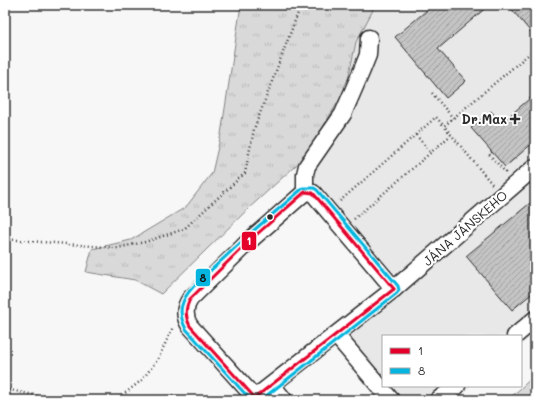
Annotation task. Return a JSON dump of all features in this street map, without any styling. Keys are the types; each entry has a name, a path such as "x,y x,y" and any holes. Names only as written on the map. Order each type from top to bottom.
{"street":[{"path":"305,192 305,174 307,166 343,114 368,56 369,38"},
{"name":"JÁNA JÁNSKEHO","path":"185,309 187,321 190,326 254,399 394,289 535,167"},
{"path":"185,309 190,299 214,275 248,242 305,192 313,193 394,289"},
{"path":"516,335 535,319"},
{"path":"336,335 391,400"},
{"path":"272,385 284,400"},
{"path":"438,400 456,387"}],"path":[{"path":"5,239 117,248 145,242 184,229 245,173 254,129 301,5"},
{"path":"444,126 535,49"},
{"path":"432,93 453,118"},
{"path":"336,205 436,117 496,189"},
{"path":"416,135 431,153"},
{"path":"350,222 451,135"},
{"path":"492,152 489,154 509,178"},
{"path":"119,398 142,380 158,359 177,315 185,309"},
{"path":"5,389 49,398 175,396 188,400"}],"shaded area":[{"path":"369,5 535,5 535,333 522,344 522,335 382,335 382,387 470,387 454,400 382,400 323,332 381,286 301,182 304,158 346,89 356,42 373,10"}],"green space":[{"path":"241,5 369,5 373,10 356,42 346,89 304,158 249,208 161,294 135,280 86,272 92,249 131,240 186,207 212,173 221,134"},
{"path":"535,375 535,400 508,400"}],"building":[{"path":"433,5 489,5 438,49 466,81 446,98 395,37"},
{"path":"508,5 535,5 535,37"},
{"path":"535,94 535,141 505,167 471,128 491,111 501,123"},
{"path":"535,199 535,291 512,310 466,256"}],"transit line":[{"name":"8","path":"248,397 186,329 181,312 183,302 193,287 253,231 303,188 314,188 398,286 399,290 261,400"},
{"name":"1","path":"255,398 190,326 186,316 187,306 190,299 248,242 305,192 313,193 394,289"},
{"name":"1","path":"252,400 394,289"}],"place":[{"name":"Dr.Max","path":"515,119"}]}
